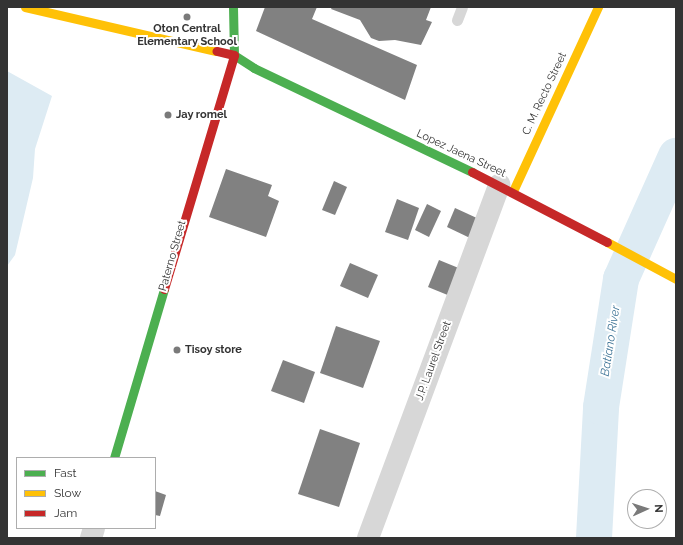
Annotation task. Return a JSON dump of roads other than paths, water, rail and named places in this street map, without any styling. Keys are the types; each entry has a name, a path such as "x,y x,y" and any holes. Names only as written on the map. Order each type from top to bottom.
{"main road":[{"name":"Lopez Jaena Street","path":"25,7 234,56 254,68 364,122 506,188 606,243 654,266 676,279"},
{"name":"Paterno Street","path":"114,457 234,56 233,7"},
{"name":"C. M. Recto Street","path":"506,188 598,7"}],"street":[{"name":"J.P. Laurel Street","path":"368,538 506,188"}],"lane":[{"path":"457,20 462,7"}],"waterway":[{"name":"Batiano River","path":"594,538 601,407 621,279 676,156"}],"place":[{"name":"Oton Central Elementary School","path":"187,17"},
{"name":"Jay romel","path":"168,115"},
{"name":"Tisoy store","path":"177,350"}]}
